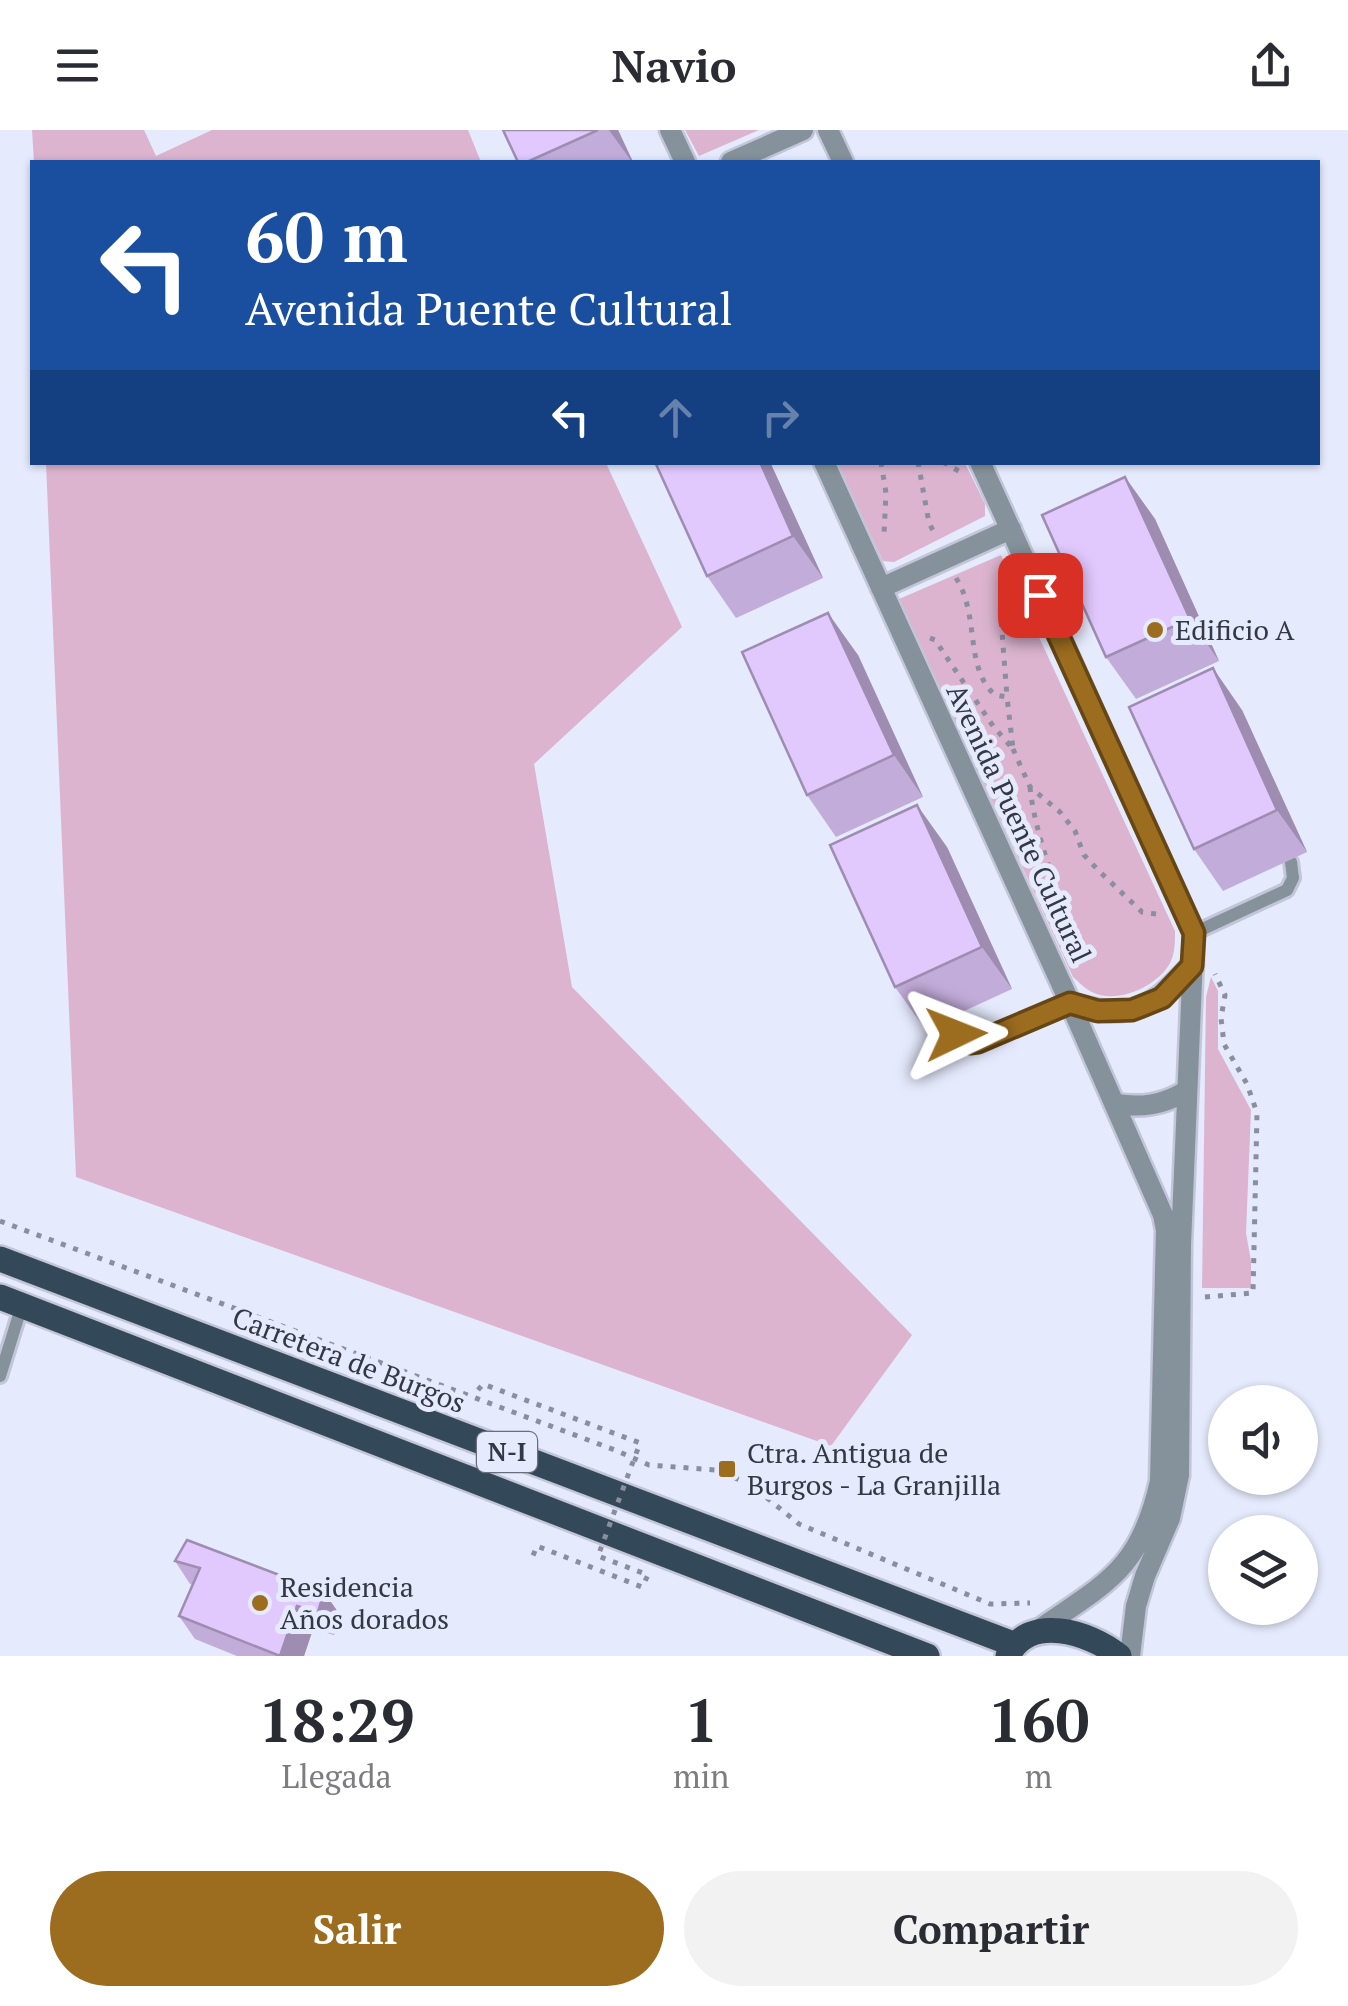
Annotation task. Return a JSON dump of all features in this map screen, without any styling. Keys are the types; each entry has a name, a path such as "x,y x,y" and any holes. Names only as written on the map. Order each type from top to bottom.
{"main road":[{"name":"Carretera de Burgos","path":"0,1259 1018,1644"},
{"name":"N-I","path":"11,1301 927,1656"},
{"name":"N-I","path":"1018,1644 1058,1630 1085,1635 1118,1656"}],"street":[{"path":"670,130 685,160"},
{"path":"736,160 804,130"},
{"path":"828,130 842,160"},
{"name":"Avenida Puente Cultural","path":"825,465 1050,958 1166,1230 1160,1480 1152,1517 1121,1571 1101,1589 1018,1644"},
{"path":"981,465 1194,933 1199,965 1186,1091 1179,1475 1170,1518 1136,1606 1130,1656"},
{"path":"881,588 1011,529"},
{"path":"1070,1003 1098,1011 1132,1010 1162,998 1199,965"},
{"path":"1114,1104 1137,1108 1168,1102 1186,1091"}],"lane":[{"path":"1194,933 1287,890 1293,878 1291,862"},
{"path":"951,1024 963,1040 978,1042 1070,1003"},
{"path":"0,1376 11,1301"}],"path":[{"path":"863,549 884,536 886,493 881,465"},
{"path":"918,465 928,523 970,608 981,678 995,695 1007,697"},
{"path":"1013,749 1000,606 1008,567 1024,560"},
{"path":"906,642 925,636 935,640 992,726 1013,749 1030,786 1039,840 1062,908 1066,934 1066,944 1050,958"},
{"path":"1030,786 1060,812 1075,831 1084,854 1127,900 1142,912 1154,915 1183,910"},
{"path":"1196,1297 1253,1293 1257,1113 1247,1084 1224,1044 1221,1018 1225,995 1199,965"},
{"path":"0,1221 648,1465 715,1470 750,1484 798,1524 990,1604 1030,1603"},
{"path":"478,1390 482,1384 640,1443 598,1556 648,1575 642,1587 537,1546 532,1558"}],"shaded area":[{"path":"32,130 144,130 156,156 212,130 468,130 480,160 34,160"},
{"path":"685,130 759,130 699,156"},
{"path":"46,465 607,465 682,627 534,764 572,987 912,1335 831,1446 76,1177"},
{"path":"837,465 966,465 985,504 985,516 894,562 883,561"},
{"path":"1001,555 1175,931 1173,956 1164,971 1147,986 1125,995 1092,992 1073,977 899,599"},
{"path":"1211,977 1218,991 1218,1049 1251,1110 1246,1233 1251,1288 1202,1288 1206,997"}],"building":[{"path":"503,130 598,130 531,160 517,160"},
{"path":"656,465 761,465 793,536 707,576"},
{"name":"Edificio A","path":"1125,477 1190,619 1106,657 1042,515"},
{"path":"828,613 894,755 807,795 742,652"},
{"path":"1213,668 1277,810 1194,849 1129,707"},
{"path":"917,805 982,947 895,987 830,845"},
{"name":"Residencia Años dorados","path":"187,1540 324,1592 318,1612 297,1606 280,1656 179,1616 200,1568 175,1561"}],"place":[{"name":"Edificio A","path":"1155,630"},
{"name":"Ctra. Antigua de Burgos - La Granjilla","path":"727,1469"},
{"name":"Residencia Años dorados","path":"260,1603"}],"route":[{"path":"956,1034 970,1043 978,1042 1070,1003 1098,1011 1132,1010 1162,998 1192,966 1194,933 1040,595"}]}
